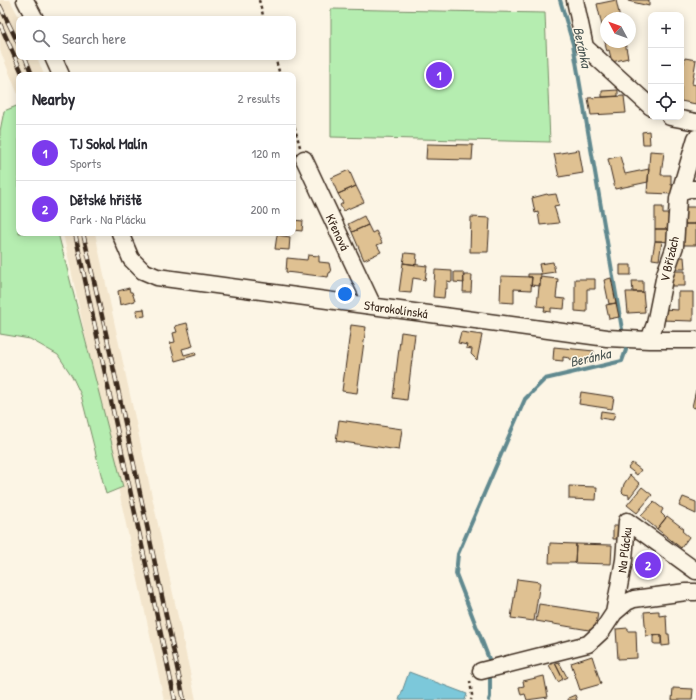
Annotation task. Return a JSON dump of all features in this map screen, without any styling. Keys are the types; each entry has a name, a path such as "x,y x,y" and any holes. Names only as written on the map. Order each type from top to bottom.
{"street":[{"path":"25,0 33,16"},
{"path":"575,0 584,47 648,104"},
{"path":"54,60 60,72"},
{"path":"684,120 696,122"},
{"name":"V Břízách","path":"649,340 655,324 665,274 675,246 678,199 688,191 696,138"},
{"name":"Křenová","path":"304,159 374,306"},
{"name":"Starokolínská","path":"121,236 131,259 142,271 157,277 615,338 696,340"},
{"name":"Na Plácku","path":"614,613 624,560 626,521 696,571"},
{"name":"Na Plácku","path":"475,674 499,666 588,644 602,631 614,613 627,602 634,599 696,592"}],"path":[{"path":"259,0 263,16"},
{"path":"276,60 279,72"},
{"path":"296,131 304,159"},
{"path":"471,700 475,674"}],"shaded area":[{"path":"0,0 10,0 18,16 16,16 16,60 38,60 43,72 16,72 16,90 0,50"},
{"path":"64,236 96,236 196,700 164,700"}],"green space":[{"path":"331,9 545,13 550,142 331,137"},
{"path":"16,106 16,236 59,236 123,487 106,494 81,395 72,376 58,355 30,339 0,334 0,131 4,111"}],"water":[{"path":"409,672 467,694 465,700 399,700"}],"building":[{"path":"616,0 619,12 600,12 600,17 597,4"},
{"path":"649,0 649,6 628,1"},
{"path":"606,48 626,48 628,58 612,62 609,50 607,51"},
{"path":"685,58 696,60 692,84 696,85 696,104 684,102"},
{"path":"618,90 618,96 602,97 602,91"},
{"path":"624,96 626,113 591,115 588,98"},
{"path":"649,131 650,144 643,144 642,132"},
{"path":"427,144 473,145 472,160 426,159"},
{"path":"579,150 583,173 559,177 554,154"},
{"path":"650,151 664,152 661,175 671,175 671,185 676,185 672,194 647,193"},
{"path":"620,156 625,174 649,169 648,182 615,189 608,159"},
{"path":"349,170 356,186 338,194 331,178"},
{"path":"356,186 364,202 343,211 340,205 343,203 338,194"},
{"path":"547,194 556,194 559,205 554,206 559,223 540,225 538,212 535,213 532,198"},
{"path":"655,207 663,207 663,214 672,214 672,229 655,229"},
{"path":"683,207 696,207 696,224 683,224"},
{"path":"364,216 368,225 352,232 348,224"},
{"path":"471,217 490,218 488,252 470,252"},
{"path":"296,220 303,221 302,231 296,230"},
{"path":"683,224 696,224 696,245 683,245"},
{"path":"368,225 372,233 376,231 382,243 377,245 381,252 364,260 352,232"},
{"path":"655,229 672,229 672,242 655,241"},
{"path":"277,236 290,237 289,250 275,249"},
{"path":"655,241 662,241 659,260 652,259"},
{"path":"405,253 417,254 416,265 403,263"},
{"path":"308,255 319,256 319,262 329,263 331,272 329,273 328,277 286,272 287,258 307,260"},
{"path":"677,257 684,257 685,269 677,269"},
{"path":"553,262 555,272 541,274 539,264"},
{"path":"403,263 427,266 425,280 413,278 411,293 399,292"},
{"path":"620,265 631,265 631,275 620,275"},
{"path":"435,270 452,271 452,282 447,281 447,289 445,289 444,298 433,297"},
{"path":"672,271 685,271 685,286 671,286"},
{"path":"454,272 463,272 464,283 454,282"},
{"path":"528,274 541,274 540,286 531,285 532,277 528,277"},
{"path":"464,275 472,275 471,292 463,292"},
{"path":"501,276 532,277 531,290 514,289 514,303 500,302"},
{"path":"540,277 558,279 556,298 565,299 564,309 551,308 551,312 544,311 545,307 537,306"},
{"path":"611,278 616,303 609,304 604,280"},
{"path":"575,279 595,279 595,289 587,289 587,312 575,311"},
{"path":"632,281 643,281 643,292 633,292"},
{"path":"129,288 135,301 120,305 118,291"},
{"path":"626,292 643,292 645,312 628,313"},
{"path":"678,292 693,292 693,321 661,320 663,309 678,310"},
{"path":"616,303 619,317 609,319 606,305"},
{"path":"144,309 145,316 137,317 136,310"},
{"path":"187,323 193,346 182,349 184,355 195,352 196,355 175,361 170,343 175,342 173,333 177,332 175,326"},
{"path":"351,325 366,327 357,393 342,391"},
{"path":"401,332 415,334 407,400 393,398"},
{"path":"461,332 482,335 477,360 471,354 472,349 466,348 467,345 458,343"},
{"path":"554,347 594,351 593,363 570,360 570,358 563,357 563,361 553,360"},
{"path":"696,390 696,408 692,407"},
{"path":"581,392 614,397 612,409 579,404"},
{"path":"601,411 615,413 613,420 600,418"},
{"path":"339,420 402,429 399,450 336,441"},
{"path":"632,463 641,470 637,475 628,468"},
{"path":"630,475 640,484 629,498 629,495 622,492 624,484"},
{"path":"569,486 597,487 596,500 569,499"},
{"path":"642,487 652,495 637,513 627,505"},
{"path":"683,497 696,502 696,514 679,506"},
{"path":"654,502 663,509 661,513 666,518 657,529 641,516"},
{"path":"667,516 684,529 682,531 689,537 681,548 657,529"},
{"path":"613,526 622,526 622,539 613,539"},
{"path":"550,543 576,544 575,563 549,563"},
{"path":"576,544 612,545 611,564 575,563"},
{"path":"517,579 540,582 534,621 511,618"},
{"path":"539,604 598,613 595,631 536,621"},
{"path":"659,611 659,616 666,615 667,634 669,634 670,645 662,646 661,635 646,636 644,612"},
{"path":"628,628 628,631 636,631 637,658 618,659 616,629"},
{"path":"661,635 661,644 653,643 653,636"},
{"path":"592,656 601,684 580,690 571,663"},
{"path":"559,662 567,677 563,679 555,663"},
{"path":"555,663 563,679 558,682 549,665"},
{"path":"544,676 548,697 527,700 525,694 521,695 519,687 524,686 523,681"},
{"path":"673,688 693,689 692,700 672,700"},
{"path":"575,695 577,700 568,700 568,698"}],"waterway":[{"name":"Beránka","path":"560,0 573,44 623,335"},
{"name":"Beránka","path":"490,666 489,659 456,574 458,554 525,399 545,379 622,361 626,350 624,342"},
{"name":"Beránka","path":"489,700 490,673"}],"railway":[{"path":"0,6 16,39"},
{"path":"0,24 16,59"},
{"path":"16,60 22,72"},
{"path":"26,60 31,72"},
{"path":"76,236 175,700"},
{"path":"84,236 107,338 184,700"}],"place":[{"name":"TJ Sokol Malín","path":"439,75"},
{"name":"Dětské hřiště","path":"648,565"}]}
